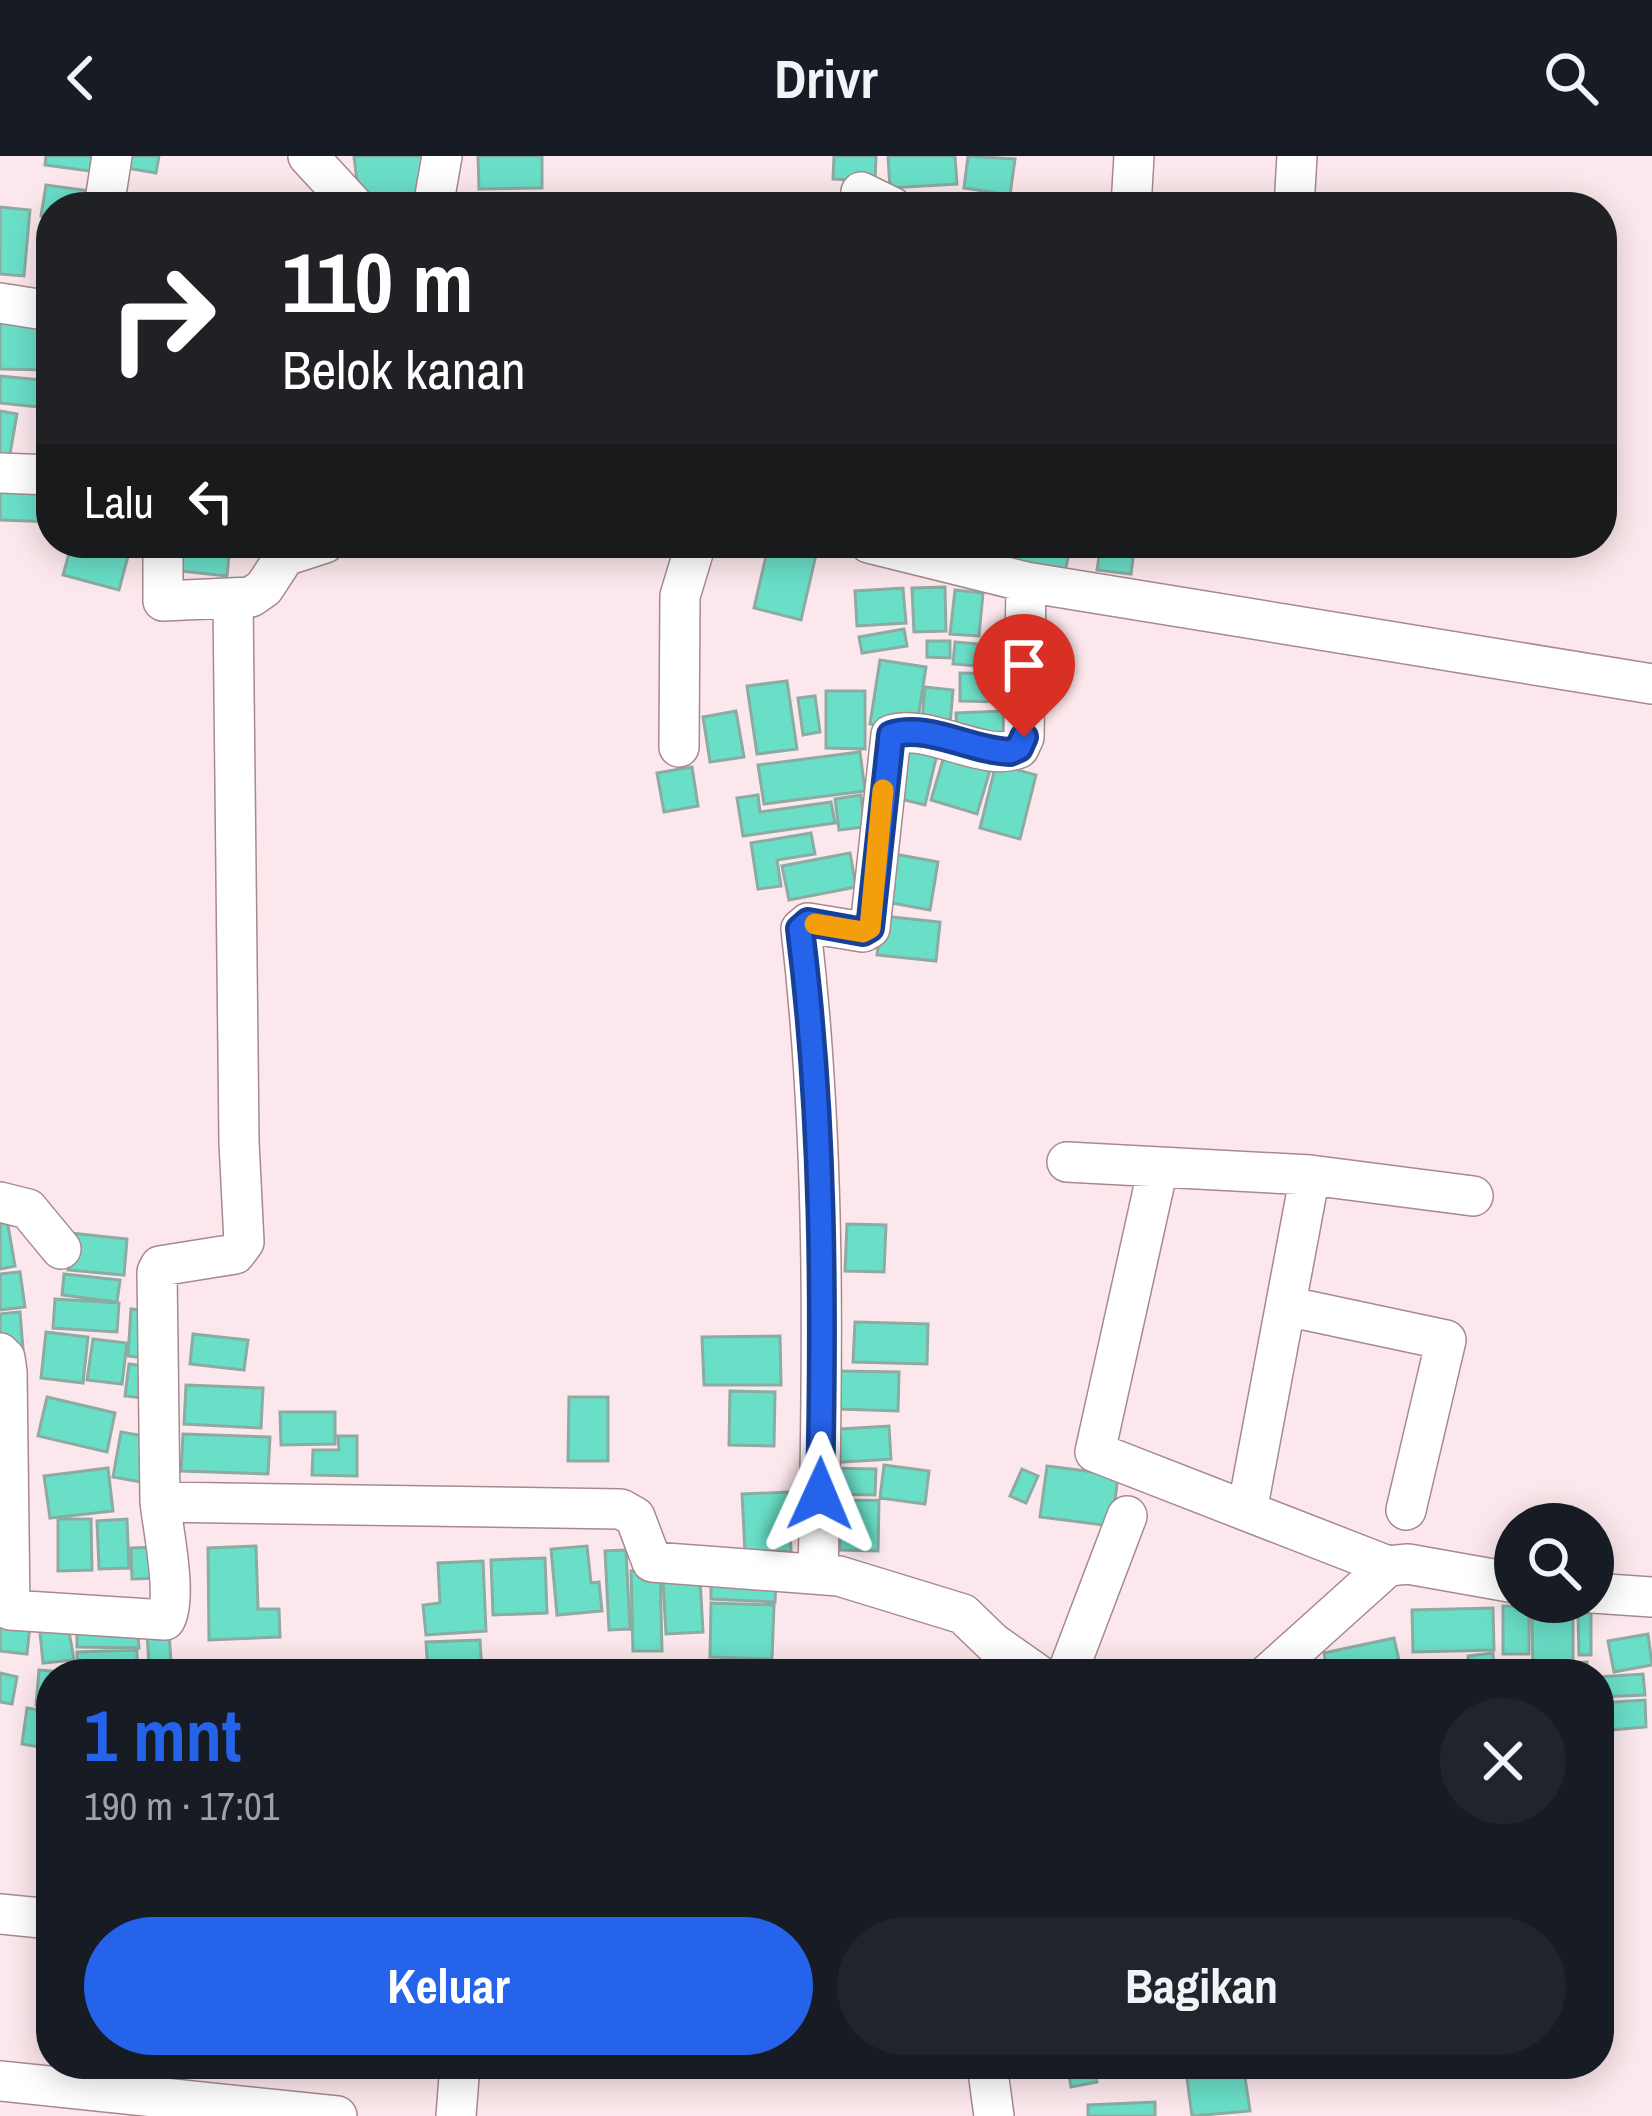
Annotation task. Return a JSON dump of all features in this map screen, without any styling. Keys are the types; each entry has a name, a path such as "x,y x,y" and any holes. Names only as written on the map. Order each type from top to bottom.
{"street":[{"path":"106,192 112,156"},
{"path":"308,156 341,192"},
{"path":"436,192 442,156"},
{"path":"1132,192 1134,156"},
{"path":"1295,192 1297,156"},
{"path":"0,303 36,309"},
{"path":"0,473 36,474"},
{"path":"163,558 163,601 251,597 264,588 280,558"},
{"path":"679,747 680,596 691,558"},
{"path":"960,558 1026,582 1652,684"},
{"path":"818,1574 823,1373 820,1195 807,974 800,929 808,922 863,932 870,928 891,735 897,731 933,736 999,752 1019,748 1024,737 1026,582"},
{"path":"0,1353 7,1362 10,1610 165,1620 170,1612 160,1502 157,1272 182,1261 235,1255 244,1242 232,601"},
{"path":"1067,1162 1310,1175 1473,1196"},
{"path":"1158,1168 1095,1452 1388,1566 1408,1564 1494,1579"},
{"path":"1247,1511 1310,1175"},
{"path":"0,1202 28,1209 61,1249"},
{"path":"1286,1306 1446,1340 1406,1510"},
{"path":"160,1502 621,1509 635,1516 652,1562 839,1576 963,1614 1018,1659"},
{"path":"1073,1659 1127,1516"},
{"path":"1286,1659 1388,1566"},
{"path":"1614,1595 1652,1598"},
{"path":"1320,1630 1321,1659"},
{"path":"0,1914 36,1918"},
{"path":"456,2116 459,2079"},
{"path":"989,2079 994,2116"},
{"path":"0,2081 337,2116"}],"building":[{"path":"46,156 92,156 90,171 45,165"},
{"path":"123,156 159,156 156,173 121,167"},
{"path":"354,156 422,156 426,192 358,192"},
{"path":"478,156 542,156 542,188 479,189"},
{"path":"834,156 876,156 875,181 833,179"},
{"path":"888,156 955,156 957,184 890,188"},
{"path":"968,156 1015,159 1010,192 964,188"},
{"path":"46,185 90,191 90,192 45,192"},
{"path":"0,207 30,210 24,276 0,274"},
{"path":"0,321 36,322 36,370 0,369"},
{"path":"0,376 36,379 36,407 0,403"},
{"path":"0,411 17,414 8,465 0,464"},
{"path":"0,481 36,483 36,521 0,520"},
{"path":"68,558 128,558 119,590 63,575"},
{"path":"164,558 229,558 227,576 163,569"},
{"path":"766,558 815,558 801,620 754,608"},
{"path":"980,558 1068,558 1065,572 979,566"},
{"path":"1099,558 1133,558 1131,574 1097,570"},
{"path":"945,587 946,631 914,632 912,588"},
{"path":"903,588 906,623 857,626 855,591"},
{"path":"955,590 983,593 979,636 950,634"},
{"path":"904,629 907,646 862,653 859,637"},
{"path":"927,641 950,641 950,658 927,657"},
{"path":"955,642 1003,646 1001,668 953,664"},
{"path":"880,660 926,667 916,731 870,724"},
{"path":"960,673 1005,674 1004,702 960,701"},
{"path":"787,681 797,749 757,754 747,686"},
{"path":"925,687 953,690 950,724 922,721"},
{"path":"826,691 865,691 865,749 826,748"},
{"path":"815,696 820,732 803,735 798,698"},
{"path":"736,711 744,757 710,762 703,717"},
{"path":"1003,711 1004,737 957,739 956,713"},
{"path":"909,743 938,750 925,805 896,798"},
{"path":"860,752 865,791 764,804 758,765"},
{"path":"945,753 991,767 977,814 931,800"},
{"path":"996,764 1036,775 1020,839 980,828"},
{"path":"692,767 698,806 664,812 657,773"},
{"path":"758,795 760,812 831,802 835,823 743,836 737,798"},
{"path":"861,795 864,827 839,830 835,799"},
{"path":"811,833 815,854 777,860 781,886 758,889 751,843"},
{"path":"850,853 856,887 789,900 782,866"},
{"path":"889,853 938,862 930,910 881,901"},
{"path":"882,916 940,922 936,961 877,955"},
{"path":"6,1214 15,1266 0,1269 0,1215"},
{"path":"847,1224 886,1225 884,1272 845,1271"},
{"path":"71,1233 127,1239 124,1275 68,1270"},
{"path":"20,1272 25,1307 0,1310 0,1274"},
{"path":"64,1274 120,1280 117,1302 62,1295"},
{"path":"55,1299 119,1303 117,1332 53,1328"},
{"path":"131,1309 153,1311 152,1359 128,1356"},
{"path":"20,1312 23,1349 0,1350 0,1314"},
{"path":"855,1322 928,1324 927,1364 853,1362"},
{"path":"46,1332 88,1337 83,1383 41,1378"},
{"path":"193,1334 248,1340 244,1370 190,1364"},
{"path":"780,1336 781,1385 704,1385 702,1337"},
{"path":"93,1339 127,1343 122,1384 87,1380"},
{"path":"129,1364 154,1367 153,1399 125,1396"},
{"path":"839,1371 899,1372 898,1411 839,1409"},
{"path":"186,1385 263,1388 261,1428 184,1424"},
{"path":"730,1391 775,1392 774,1446 729,1445"},
{"path":"47,1397 115,1413 107,1452 38,1436"},
{"path":"569,1397 608,1397 608,1461 568,1461"},
{"path":"280,1412 335,1412 335,1444 281,1445"},
{"path":"889,1426 891,1459 827,1463 824,1430"},
{"path":"121,1432 155,1438 147,1483 113,1477"},
{"path":"183,1434 270,1437 268,1474 181,1471"},
{"path":"338,1436 357,1436 357,1476 312,1475 313,1450 339,1450"},
{"path":"884,1465 929,1471 925,1504 880,1498"},
{"path":"1047,1466 1118,1475 1112,1526 1040,1517"},
{"path":"108,1468 113,1511 50,1518 44,1476"},
{"path":"825,1468 876,1469 875,1495 825,1494"},
{"path":"1022,1469 1038,1476 1026,1503 1010,1496"},
{"path":"788,1492 791,1551 745,1553 742,1494"},
{"path":"879,1500 878,1551 840,1550 840,1533 825,1533 824,1501"},
{"path":"58,1519 91,1519 92,1570 58,1571"},
{"path":"127,1519 129,1568 99,1569 97,1521"},
{"path":"256,1546 258,1609 279,1609 280,1637 209,1640 208,1548"},
{"path":"587,1546 591,1583 599,1582 602,1611 557,1615 551,1549"},
{"path":"161,1547 161,1578 132,1579 131,1548"},
{"path":"626,1550 630,1629 609,1630 605,1551"},
{"path":"545,1558 547,1613 493,1615 491,1560"},
{"path":"483,1561 486,1631 426,1635 423,1605 440,1603 438,1563"},
{"path":"660,1570 662,1651 633,1651 631,1571"},
{"path":"711,1575 776,1578 775,1602 711,1599"},
{"path":"700,1578 703,1632 666,1634 663,1581"},
{"path":"711,1603 774,1605 772,1659 710,1657"},
{"path":"1493,1608 1494,1650 1413,1652 1412,1610"},
{"path":"0,1616 31,1616 27,1654 0,1651"},
{"path":"67,1620 74,1659 43,1659 39,1622"},
{"path":"77,1621 137,1623 139,1648 77,1647"},
{"path":"1503,1623 1529,1623 1529,1654 1503,1654"},
{"path":"1532,1623 1573,1623 1573,1659 1533,1659"},
{"path":"1578,1623 1591,1623 1591,1655 1579,1655"},
{"path":"169,1631 171,1659 149,1659 147,1632"},
{"path":"1648,1634 1652,1665 1614,1672 1608,1641"},
{"path":"1394,1638 1399,1659 1325,1659 1324,1653"},
{"path":"480,1640 481,1659 427,1659 426,1642"},
{"path":"137,1650 137,1659 77,1659 77,1652"},
{"path":"1493,1653 1493,1659 1468,1659"},
{"path":"0,1673 17,1677 12,1704 0,1702"},
{"path":"1643,1674 1645,1695 1614,1696 1614,1676"},
{"path":"1645,1700 1646,1727 1614,1730 1614,1702"},
{"path":"27,1708 36,1710 36,1746 22,1744"},
{"path":"1070,2079 1096,2079 1097,2082 1071,2087"},
{"path":"1187,2079 1245,2079 1250,2111 1192,2116"},
{"path":"1155,2102 1155,2116 1088,2116 1088,2105"}],"slow traffic":[{"path":"815,924 863,932 870,928 883,790"}],"route":[{"path":"820,1494 820,1195 807,974 800,929 808,922 863,932 870,928 891,735 897,731 933,736 999,752 1016,751 1024,737"}]}
